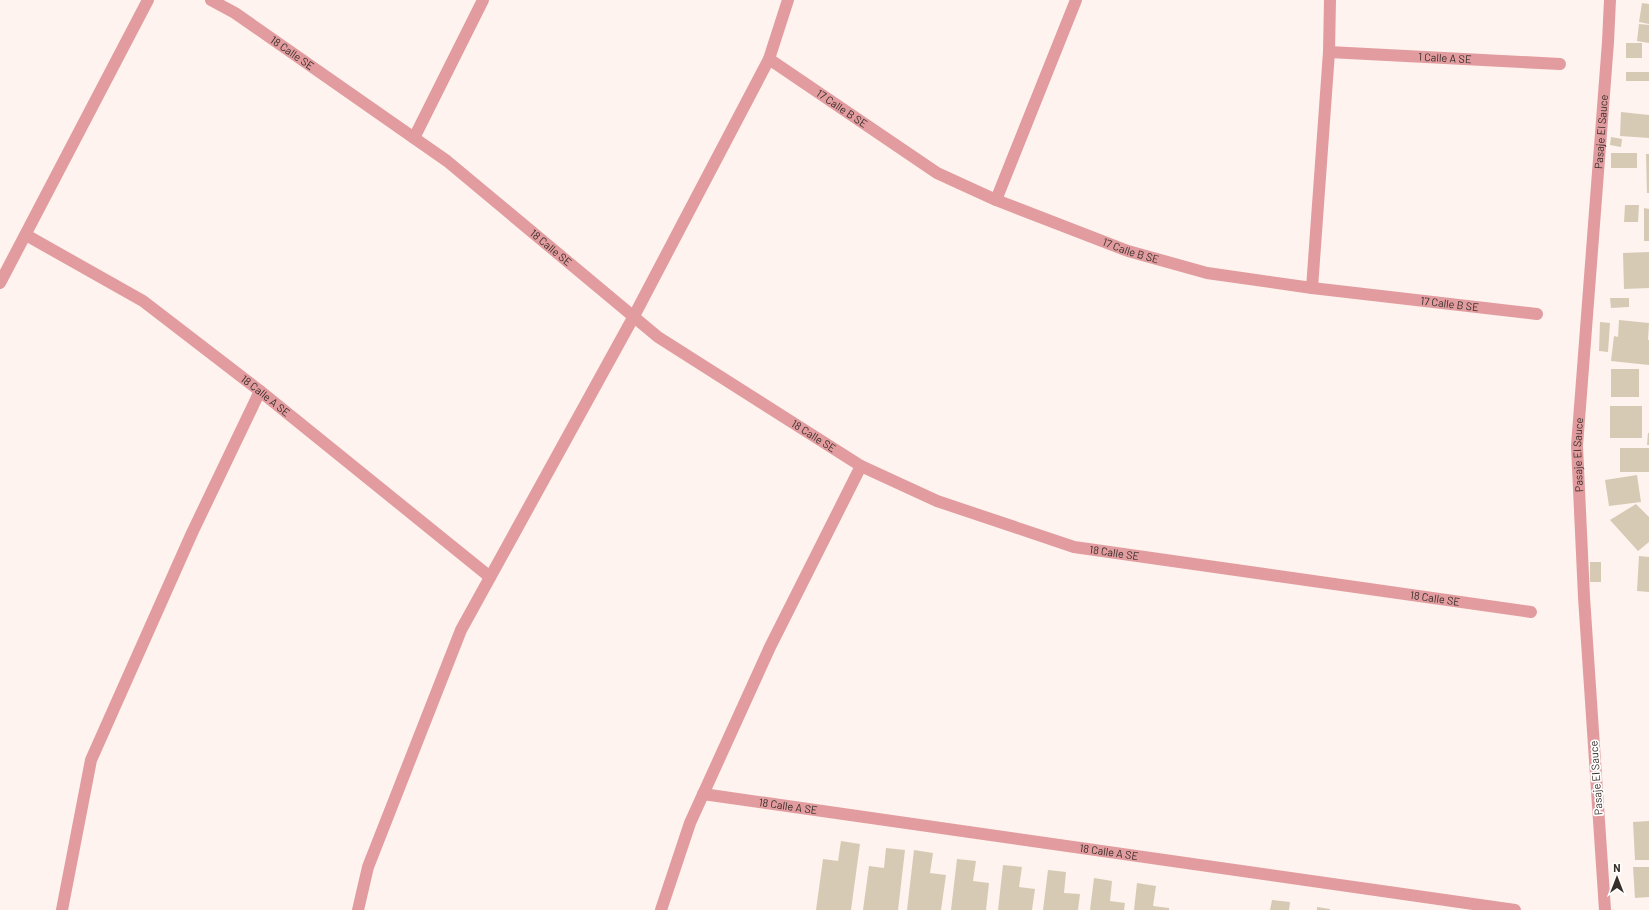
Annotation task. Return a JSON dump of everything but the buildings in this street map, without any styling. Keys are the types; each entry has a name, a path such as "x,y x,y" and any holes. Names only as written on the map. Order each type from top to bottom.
{"street":[{"path":"0,283 148,0"},
{"name":"18 Calle SE","path":"211,0 235,13 447,162 658,337 861,466 937,501 1074,547 1531,612"},
{"path":"414,138 483,0"},
{"path":"358,910 368,867 460,630 634,316 769,59 788,0"},
{"path":"996,200 1076,0"},
{"path":"1312,288 1329,52 1330,0"},
{"name":"Pasaje El Sauce","path":"1605,910 1584,597 1577,446 1610,0"},
{"name":"1 Calle A SE","path":"1329,52 1560,64"},
{"name":"17 Calle B SE","path":"769,59 937,173 996,200 1128,250 1207,272 1312,288 1537,314"},
{"name":"18 Calle A SE","path":"26,234 143,301 260,391 490,577"},
{"path":"62,910 91,760 192,533 260,391"},
{"path":"660,910 690,823 703,794 770,647 861,466"},
{"name":"18 Calle A SE","path":"703,794 1515,910"}]}
